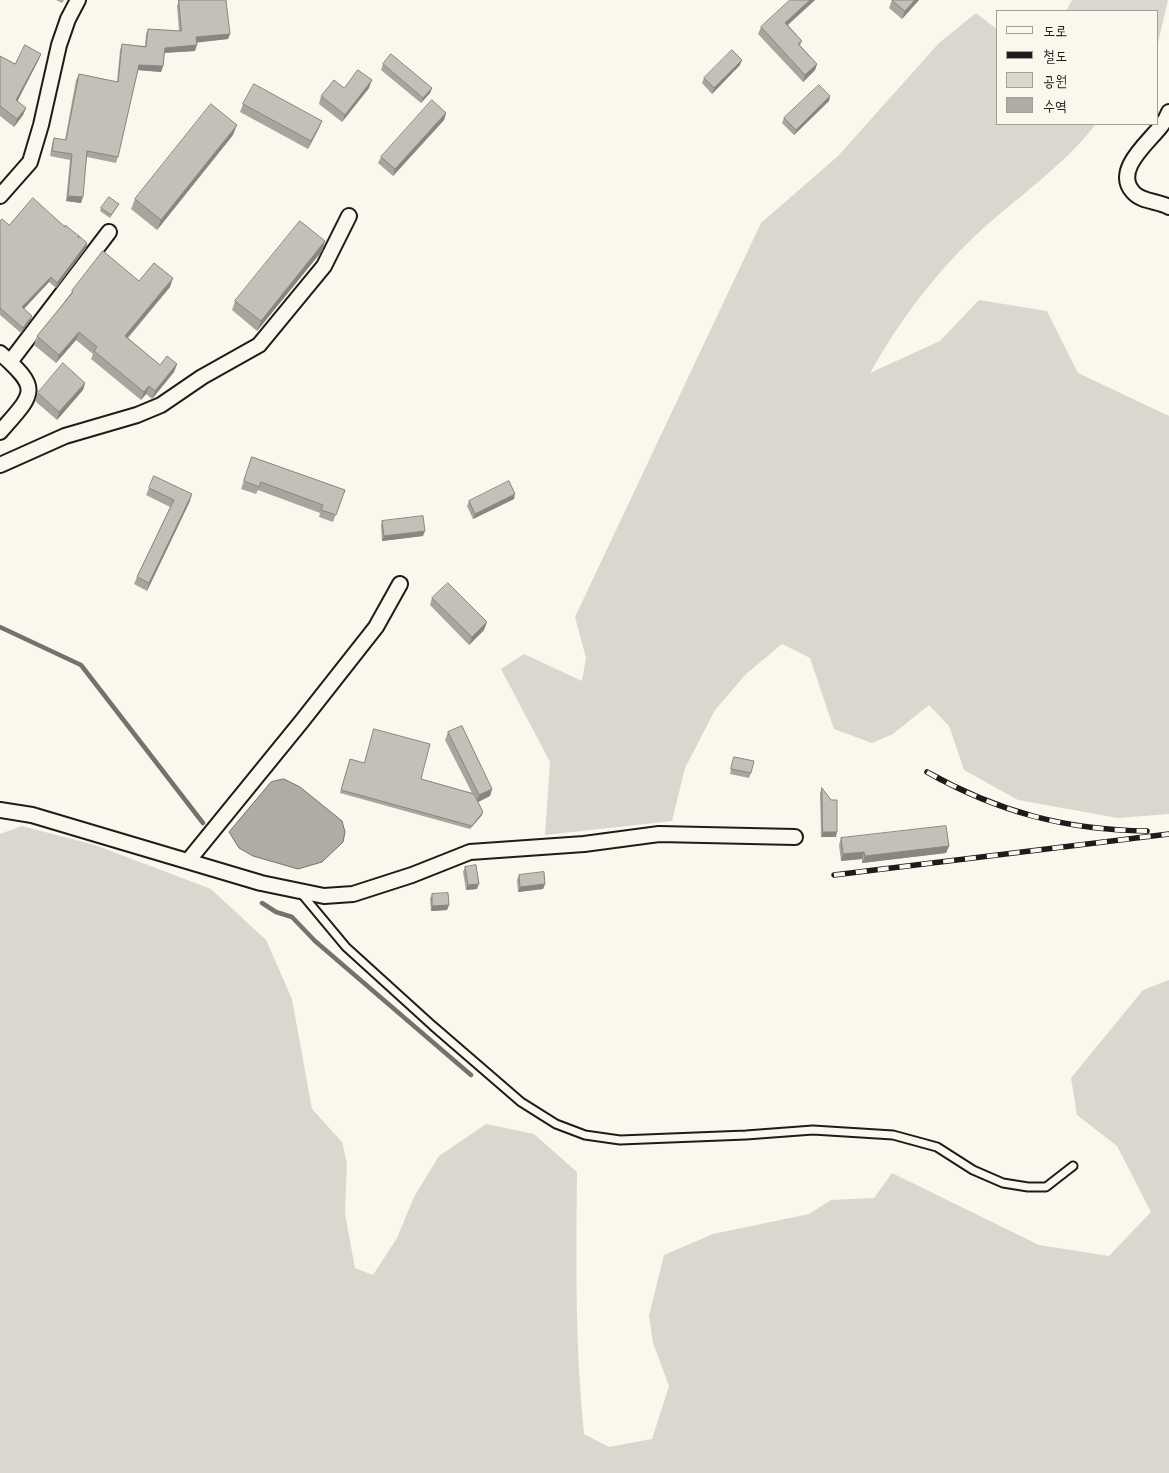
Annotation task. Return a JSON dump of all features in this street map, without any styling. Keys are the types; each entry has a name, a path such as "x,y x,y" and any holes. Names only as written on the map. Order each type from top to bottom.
{"street":[{"path":"0,196 30,162 41,126 59,45 68,19 78,0"},
{"path":"1169,112 1162,125 1135,157 1128,171 1128,182 1133,193 1169,207"},
{"path":"0,465 65,436 137,415 160,405 202,377 259,345 324,266 349,216"},
{"path":"0,432 21,408 29,394 29,386 19,370 5,357 110,232"},
{"path":"188,861 376,627 400,584"},
{"path":"0,810 32,815 261,883 324,896 353,894 412,875 470,852 584,844 659,834 795,837"}],"lane":[{"path":"299,891 346,947 514,1096 556,1124 585,1135 620,1140 746,1135 813,1130 893,1135 937,1147 972,1170 1003,1183 1028,1187 1046,1187 1073,1166"}],"green space":[{"path":"1072,0 1168,0 1159,39 1159,10 1067,10"},
{"path":"976,13 996,28 996,125 1095,125 1068,155 989,223 944,268 892,336 870,373 940,341 979,300 1047,311 1078,373 1169,416 1169,814 1118,818 1018,800 964,770 949,726 929,705 893,734 872,743 834,729 810,658 782,644 746,674 715,710 685,768 672,821 545,835 550,762 501,669 524,654 582,681 586,658 575,617 761,223 838,156 939,43"},
{"path":"22,826 95,845 211,889 266,940 292,999 312,1109 342,1142 347,1163 345,1214 355,1268 373,1275 397,1238 414,1197 439,1156 486,1124 534,1134 577,1172 576,1271 584,1434 609,1447 652,1439 669,1386 653,1343 649,1316 664,1255 713,1234 809,1214 831,1200 874,1198 892,1173 1039,1245 1109,1256 1151,1212 1117,1146 1077,1115 1071,1078 1143,990 1169,980 1169,1473 0,1473 0,834"}],"water":[{"path":"284,779 300,787 342,821 345,832 343,842 322,862 298,869 253,856 239,848 229,832 271,782"}],"building":[{"path":"179,0 226,0 230,34 196,37 197,45 165,48 163,66 139,65 118,157 87,151 83,197 68,196 72,154 52,151 54,138 66,140 79,74 118,82 122,44 146,47 148,29 181,31"},
{"path":"790,0 810,0 785,23 802,41 798,44 817,64 805,75 761,27"},
{"path":"892,0 915,0 905,11"},
{"path":"25,45 41,54 16,100 26,108 17,119 0,106 0,56 15,64"},
{"path":"732,50 742,60 714,88 704,78"},
{"path":"391,54 432,88 423,98 383,64"},
{"path":"358,70 372,80 345,115 321,96 334,80 344,88"},
{"path":"254,84 322,121 311,141 243,104"},
{"path":"819,85 830,96 796,130 784,118"},
{"path":"432,100 446,113 395,169 381,157"},
{"path":"211,104 237,125 161,220 135,199"},
{"path":"109,197 119,204 111,215 101,208"},
{"path":"33,198 65,227 65,225 87,243 57,283 51,277 22,307 32,316 23,328 0,308 0,221 2,219 9,225"},
{"path":"300,221 325,241 261,321 235,301"},
{"path":"103,251 139,281 154,263 173,278 125,336 160,365 167,356 177,364 155,391 149,386 144,392 94,351 97,347 79,332 59,355 37,336"},
{"path":"63,363 85,383 59,412 38,393"},
{"path":"252,457 345,490 336,515 321,510 323,505 261,482 259,487 244,481"},
{"path":"154,476 192,494 149,583 137,577 174,500 149,488"},
{"path":"509,481 515,494 475,514 469,501"},
{"path":"423,516 425,531 384,536 382,521"},
{"path":"448,583 487,622 472,637 432,598"},
{"path":"462,726 492,789 479,795 448,732"},
{"path":"374,729 430,744 421,779 474,794 483,812 472,826 341,790 350,759 364,763"},
{"path":"734,757 754,761 751,773 731,769"},
{"path":"822,788 831,800 837,800 837,832 823,832"},
{"path":"946,826 949,846 865,856 864,852 843,854 841,838"},
{"path":"476,865 479,884 468,885 465,867"},
{"path":"544,872 545,884 520,887 519,875"},
{"path":"448,893 449,905 432,906 432,894"}],"waterway":[{"path":"0,627 81,665 203,823"},
{"path":"262,903 276,912 292,917 315,941 471,1075"}],"railway":[{"path":"927,772 980,798 1033,816 1088,827 1147,831"},
{"path":"834,875 1169,834"}]}
